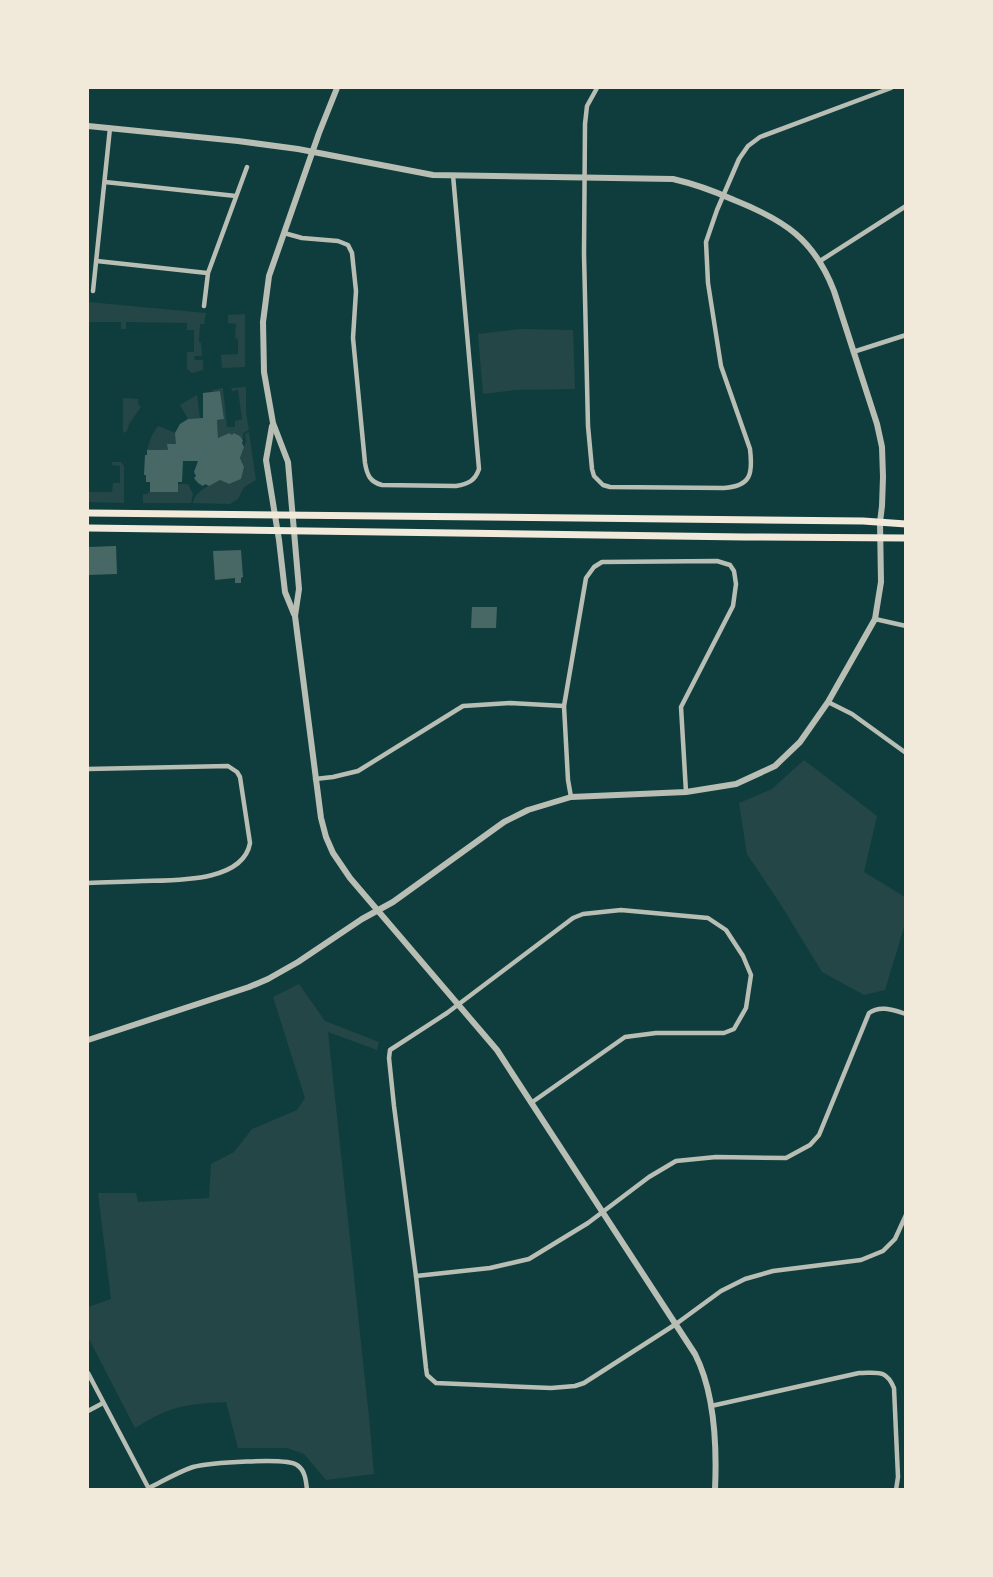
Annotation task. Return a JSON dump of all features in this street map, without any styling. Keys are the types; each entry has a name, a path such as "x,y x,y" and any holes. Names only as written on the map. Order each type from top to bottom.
{"main road":[{"path":"88,513 905,524"},
{"path":"88,528 905,538"}],"street":[{"path":"337,88 270,276 263,323 264,372 273,423 288,462 299,589 295,615 315,779 326,837 343,869 489,1040 700,1364 711,1406 716,1460 715,1489"},
{"path":"597,88 587,106 586,116 584,254 588,426 594,476 603,485 610,487 724,488 737,487 746,481 751,470 750,449 721,366 708,283 706,243 723,195 743,152 760,137 891,88"},
{"path":"88,126 238,141 313,152 415,173 673,179 699,185 771,216 806,243 820,261 835,291 877,424 882,447 883,489 880,522 881,582 875,619 828,702 800,743 775,766 736,784 686,792 571,797 537,806 504,822 393,902 268,979 88,1040"},
{"path":"93,291 110,128"},
{"path":"204,306 208,273 247,167"},
{"path":"284,233 345,243 352,253 356,291 353,338 356,379 366,472 371,481 382,485 466,484 474,480 479,469 453,175"},
{"path":"105,182 236,196"},
{"path":"820,261 905,206"},
{"path":"97,261 208,273"},
{"path":"853,352 905,335"},
{"path":"273,423 266,460 285,592 295,615"},
{"path":"571,797 564,706 586,578 594,567 602,562 716,561 730,565 734,571 736,584 733,606 681,707 686,792"},
{"path":"875,619 905,626"},
{"path":"828,702 852,714 905,753"},
{"path":"315,779 358,771 463,706 510,703 564,706"},
{"path":"88,769 228,765 240,777 250,844 243,859 210,876 183,880 88,883"},
{"path":"531,1103 625,1037 656,1033 724,1033 734,1029 746,1008 751,975 743,956 726,930 708,918 621,910 583,914 573,918 458,1005 390,1050 388,1058 426,1368 427,1375 436,1383 551,1388 575,1386 596,1376 721,1291 745,1279 773,1272 861,1260 883,1251 895,1239 905,1216"},
{"path":"416,1276 490,1268 529,1259 603,1213 649,1177 676,1161 716,1157 786,1158 810,1145 819,1135 869,1013 875,1009 888,1009 905,1014"},
{"path":"88,1373 149,1489 184,1470 202,1465 291,1461 301,1468 307,1489"},
{"path":"711,1406 859,1373 882,1373 890,1378 894,1388 898,1477 896,1489"},
{"path":"88,1411 103,1403"}],"shaded area":[{"path":"88,302 206,313 204,324 200,324 199,342 202,356 194,356 195,360 203,360 203,370 192,373 187,369 187,352 194,352 194,330 187,330 187,323 126,322 126,329 121,329 121,322 88,322"},
{"path":"245,314 245,367 222,368 221,355 238,354 236,324 228,323 228,315"},
{"path":"522,329 573,330 575,389 515,390 483,394 478,334"},
{"path":"246,387 249,430 243,433 243,441 235,433 218,438 217,420 224,419 220,391 212,390 223,388 227,427 235,427 235,421 242,419 238,390 232,391 231,388"},
{"path":"197,395 200,418 188,419 180,405"},
{"path":"123,398 138,399 141,407 127,431 123,433"},
{"path":"158,426 176,433 176,444 168,444 168,450 147,450 152,435"},
{"path":"249,432 256,480 244,487 238,499 230,504 193,503 200,492 220,480 229,484 241,479 244,467 240,458 246,441 245,434"},
{"path":"112,462 121,462 124,466 124,503 88,502 88,492 112,492 113,483 120,483 120,466 112,465"},
{"path":"178,484 188,484 193,494 191,503 143,503 143,494 178,492"},
{"path":"804,760 877,816 864,872 905,897 905,924 885,990 864,995 822,972 747,854 739,803 772,789"},
{"path":"299,984 325,1021 379,1042 377,1050 328,1032 374,1474 326,1480 304,1454 287,1448 238,1448 226,1402 172,1409 135,1428 88,1337 88,1307 111,1299 98,1193 136,1193 138,1202 209,1198 211,1164 234,1152 252,1129 297,1110 305,1098 273,997"}],"building":[{"path":"220,391 224,419 217,420 218,438 234,433 243,441 240,458 244,467 241,479 229,484 220,480 203,486 194,478 198,461 183,461 182,482 178,482 178,492 150,492 150,482 146,482 144,475 147,450 168,450 167,444 176,444 175,433 180,424 188,419 203,418 203,393"},
{"path":"116,546 117,574 88,575 88,547"},
{"path":"241,550 241,583 235,583 235,578 215,580 213,551"},
{"path":"472,607 497,607 496,628 471,628"}]}
